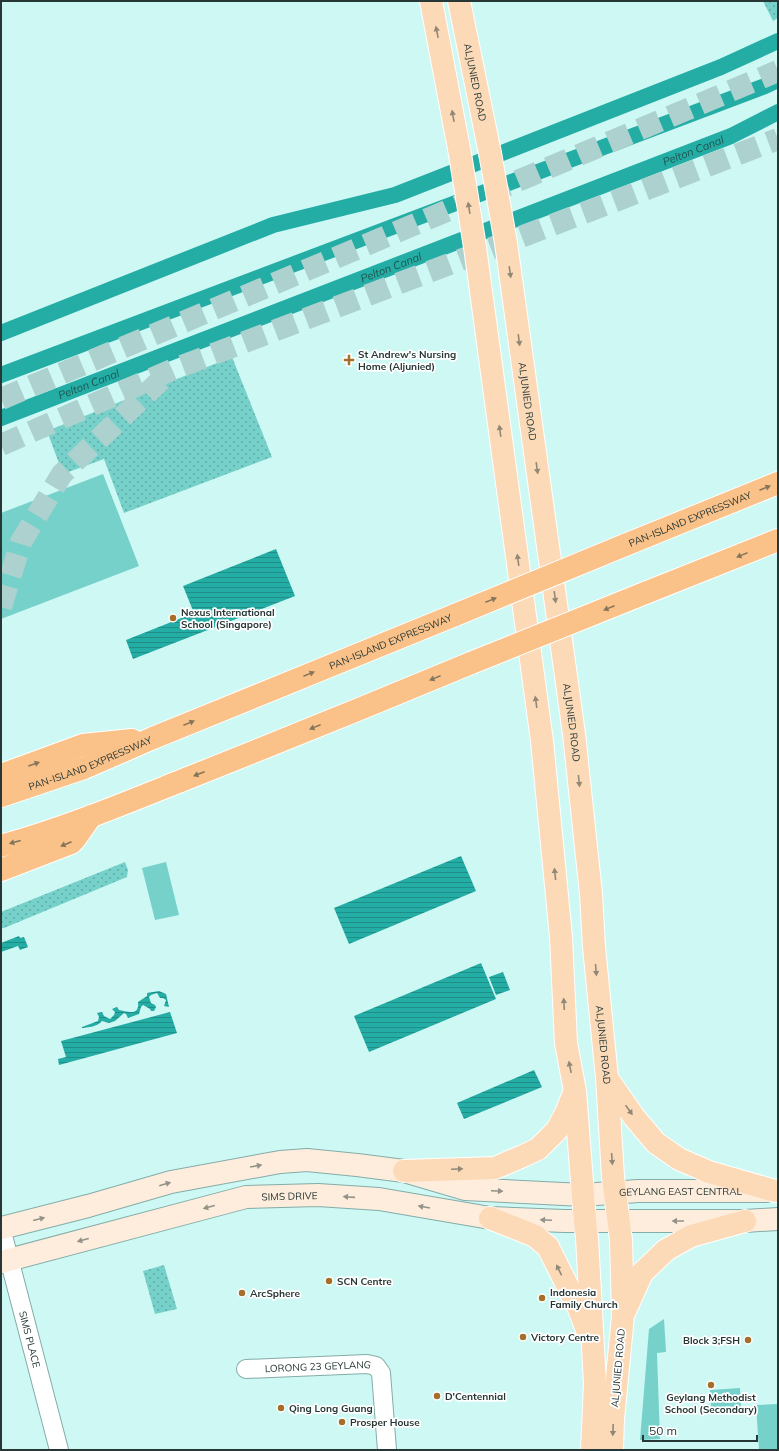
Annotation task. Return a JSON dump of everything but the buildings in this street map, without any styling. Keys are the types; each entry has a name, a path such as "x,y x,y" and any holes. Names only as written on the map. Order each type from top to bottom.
{"highway":[{"name":"PAN-ISLAND EXPRESSWAY","path":"1,796 71,762 83,745 153,738 778,483"},
{"path":"1,846 32,838 235,760 778,540"},
{"path":"1,775 71,762"},
{"path":"1,870 71,842 75,839 91,816"}],"main road":[{"name":"ALJUNIED ROAD","path":"431,1 460,154 475,246 542,741 561,937 566,1043 575,1091 587,1238 595,1384 592,1450"},
{"name":"ALJUNIED ROAD","path":"459,1 490,153 506,243 574,734 591,894 598,992 607,1078 615,1193 621,1240 623,1316 613,1419 612,1450"},
{"path":"607,1078 634,1117 656,1143 679,1159 709,1172 776,1191"},
{"path":"404,1171 495,1168 538,1149 557,1130 575,1091"},
{"path":"490,1218 535,1236 548,1247 579,1309 593,1344"},
{"path":"623,1316 642,1273 666,1250 690,1236 746,1221"}],"street":[{"path":"1,1228 88,1206 171,1182 280,1162 308,1160 404,1171 465,1189 583,1195"},
{"name":"GEYLANG EAST CENTRAL","path":"583,1195 638,1191 776,1191"},
{"name":"SIMS DRIVE","path":"5,1260 246,1197 318,1195 379,1199 490,1218 585,1221"},
{"path":"585,1221 778,1220"},
{"name":"SIMS PLACE","path":"1,1228 5,1260 59,1450"},
{"name":"LORONG 23 GEYLANG","path":"246,1369 366,1364 376,1366 381,1373 387,1450"}],"shaded area":[{"path":"763,1 778,1 778,18 773,21"},
{"path":"232,357 272,457 124,513 104,459 63,474 47,431"},
{"path":"103,474 139,566 1,619 1,513"},
{"path":"276,549 295,596 133,659 126,640 194,613 183,586"},
{"path":"461,856 476,891 349,944 334,908"},
{"path":"125,862 128,870 127,877 1,928 1,912"},
{"path":"166,862 179,915 155,920 142,868"},
{"path":"19,936 20,938 24,937 28,947 20,950 18,946 1,952 1,943"},
{"path":"481,963 496,999 369,1052 354,1016"},
{"path":"503,972 510,990 496,995 489,977"},
{"path":"159,991 166,994 169,1007 164,1006 166,1000 160,998 157,993 149,997 151,1003 156,1007 154,1011 151,1011 143,1005 139,1014 128,1018 124,1013 115,1021 109,1023 102,1021 95,1026 82,1028 98,1021 99,1017 97,1013 102,1012 104,1016 110,1019 115,1012 112,1009 117,1007 119,1010 129,1012 135,1011 138,1007 138,1002 147,996 147,993"},
{"path":"170,1012 177,1033 59,1065 58,1059 66,1057 61,1041"},
{"path":"534,1070 542,1087 464,1119 457,1103"},
{"path":"164,1265 177,1309 155,1314 143,1271"},
{"path":"664,1319 666,1352 657,1353 660,1439 640,1440 649,1329"},
{"path":"740,1388 741,1407 711,1408 710,1390"},
{"path":"778,1404 778,1450 759,1450 756,1405"}],"waterway":[{"name":"Pelton Canal","path":"1,333 273,225 395,195 721,67 778,41"},
{"name":"Pelton Canal","path":"1,375 778,80"},
{"name":"Pelton Canal","path":"1,418 731,136 778,112"}],"tunnel":[{"path":"1,399 778,71"},
{"path":"1,445 174,369 778,139"},
{"path":"1,607 21,542 62,474 161,380"}],"place":[{"name":"St Andrew's Nursing Home (Aljunied)","path":"349,360"},
{"name":"Nexus International School (Singapore)","path":"173,618"},
{"name":"SCN Centre","path":"329,1281"},
{"name":"ArcSphere","path":"242,1293"},
{"name":"Indonesia Family Church","path":"542,1298"},
{"name":"Victory Centre","path":"523,1337"},
{"name":"Block 3;FSH","path":"748,1340"},
{"name":"Geylang Methodist School (Secondary)","path":"711,1385"},
{"name":"D'Centennial","path":"437,1396"},
{"name":"Qing Long Guang","path":"281,1408"},
{"name":"Prosper House","path":"342,1422"}]}
